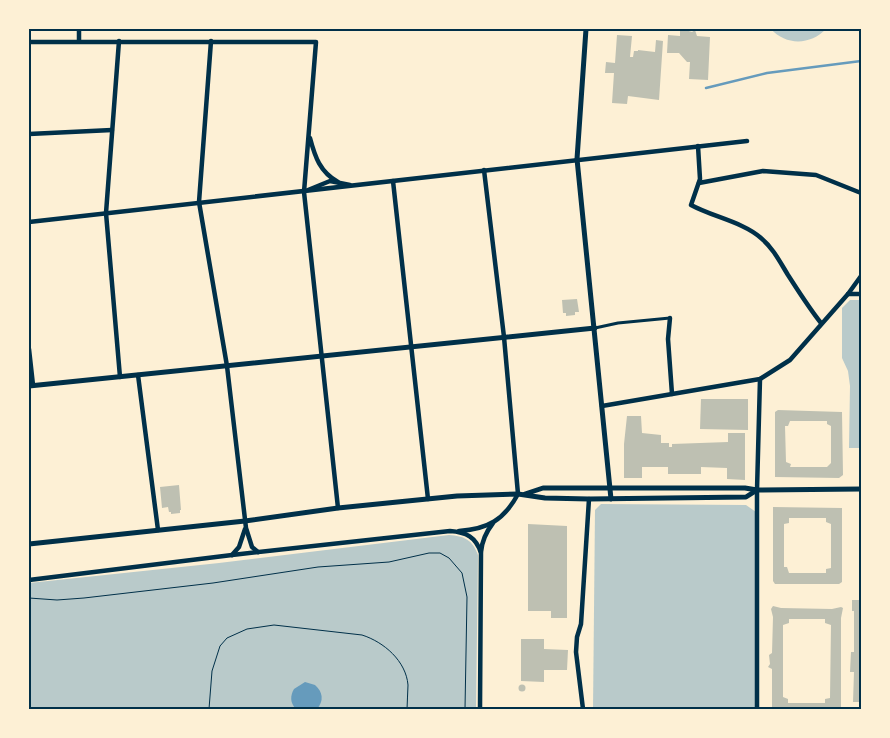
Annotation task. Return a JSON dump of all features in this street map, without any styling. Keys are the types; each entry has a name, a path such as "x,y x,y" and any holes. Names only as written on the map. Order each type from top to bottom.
{"street":[{"path":"78,41 79,29"},
{"path":"586,29 577,159 595,328 610,499"},
{"path":"119,41 106,213 120,377"},
{"path":"29,42 316,42 304,192 338,508"},
{"path":"211,42 199,202 227,366 244,521 252,547 259,553"},
{"path":"29,134 112,130"},
{"path":"309,134 319,164 324,172 338,182"},
{"path":"29,222 748,141"},
{"path":"698,146 699,182 691,205 745,228 761,238 774,252 821,323"},
{"path":"29,580 232,555 450,531 478,530 494,522 507,511 518,494 504,337 484,170"},
{"path":"699,182 763,171 816,175 861,193"},
{"path":"393,181 428,499"},
{"path":"304,192 322,183 338,182 354,186"},
{"path":"602,406 760,379 790,360 848,294 861,276"},
{"path":"848,294 861,294"},
{"path":"29,349 31,386 595,328 618,323 670,318 668,339 672,394"},
{"path":"138,375 158,530"},
{"path":"757,709 757,490 760,379"},
{"path":"524,494 543,488 861,489"},
{"path":"29,544 457,496 524,494 545,498 589,499 746,498 757,490"},
{"path":"583,709 576,652 577,637 581,624 589,499"},
{"path":"480,709 481,553 484,536 494,522"},
{"path":"232,555 239,547 246,528"},
{"path":"458,531 473,538 478,544 481,553"}],"path":[{"path":"29,598 56,600 84,598 318,567 389,562 429,553 440,553 449,558 462,573 468,597 465,709"},
{"path":"209,709 212,671 220,646 227,638 247,629 274,625 362,635 384,646 401,666 406,677 408,685 407,709"}],"shaded area":[{"path":"771,29 826,29 806,41 791,41 777,35"},
{"path":"850,300 861,300 861,448 849,448 850,386 848,371 842,358 842,308"},
{"path":"601,504 746,505 756,512 755,709 593,709 595,510"},
{"path":"449,535 459,536 471,542 478,555 476,709 29,709 29,583 219,563"}],"water":[{"path":"305,682 315,685 320,691 322,700 317,709 296,709 292,702 291,697 294,689"}],"building":[{"path":"682,29 692,32 695,30 697,36 710,37 708,80 689,79 690,62 687,62 679,53 667,53 668,35 680,36"},
{"path":"617,35 632,36 630,57 633,57 634,51 638,50 655,52 656,40 663,41 659,100 628,96 627,104 612,103 614,73 605,73 606,62 615,63"},
{"path":"577,299 579,312 575,312 575,315 566,316 566,313 563,313 562,300"},
{"path":"701,399 748,399 748,430 700,429"},
{"path":"778,410 842,412 843,475 839,478 775,477 775,412","holes":["790,421 827,421 827,424 831,426 831,463 827,467 790,467 791,464 786,462 785,426 788,426"]},
{"path":"627,416 641,416 642,433 661,435 661,443 669,443 669,447 672,447 672,444 728,442 728,433 745,433 745,480 727,479 727,468 701,467 701,474 668,474 668,467 642,467 642,478 624,478 624,444"},
{"path":"179,485 181,510 180,513 171,514 168,507 162,508 160,487"},
{"path":"773,507 842,508 842,582 839,584 775,584 773,581","holes":["789,518 826,518 826,522 831,524 831,568 826,569 826,573 789,573 787,567 784,567 784,524 789,523"]},
{"path":"528,524 567,526 567,618 551,618 551,611 528,611"},
{"path":"852,600 861,600 861,702 853,702 854,672 850,672 851,652 854,652 854,611 852,611"},
{"path":"773,606 781,608 843,608 841,618 841,709 772,709 772,669 768,667 770,664 769,655 772,653 773,617 771,609","holes":["789,619 825,619 825,623 831,625 830,698 825,699 825,703 788,703 788,699 783,697 783,625 789,623"]},
{"path":"521,639 544,639 544,649 568,650 567,670 544,670 544,682 521,681"},
{"path":"522,684 526,688 522,692 518,688"}],"waterway":[{"path":"706,88 767,73 861,61"}]}
